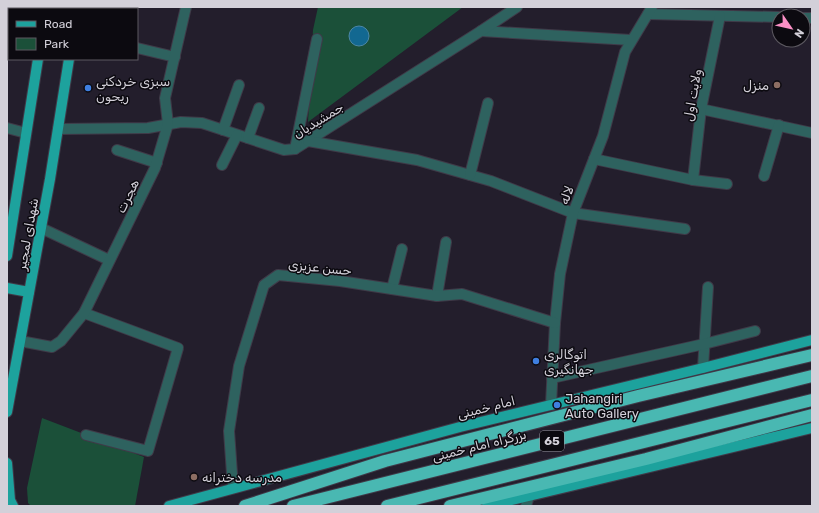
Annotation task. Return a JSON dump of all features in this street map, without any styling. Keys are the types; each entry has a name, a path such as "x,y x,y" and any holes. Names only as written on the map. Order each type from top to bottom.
{"highway":[{"path":"245,506 385,461 638,396 812,355"},
{"name":"بزرگراه امام خمینی","path":"293,506 812,376"},
{"name":"65","path":"387,506 812,400"},
{"path":"450,506 646,459 812,415"}],"main road":[{"name":"شهدای لمجیر","path":"7,256 9,225 38,60"},
{"name":"شهدای لمجیر","path":"7,412 41,228 69,60"},
{"path":"7,288 29,292"},
{"name":"امام خمینی","path":"169,506 460,427 812,340"},
{"path":"486,506 528,501 812,428"},
{"path":"7,463 10,500 13,506"}],"street":[{"name":"هجرت","path":"20,341 52,347 61,342 84,313 157,163 168,124 165,98 186,7"},
{"name":"جمشیدیان","path":"58,129 148,128 181,122 202,123 284,150 295,149 517,7"},
{"path":"650,10 720,16 768,12"},
{"name":"لاله","path":"551,405 555,323 560,274 573,213 603,136 625,52 650,10"},
{"name":"ولایت اول","path":"693,180 701,109 720,16"},
{"path":"481,31 631,40"},
{"path":"295,149 317,39"},
{"path":"138,48 175,57"},
{"path":"223,130 239,85"},
{"path":"470,175 488,103"},
{"path":"248,138 259,108"},
{"path":"701,109 812,133"},
{"path":"764,176 779,125"},
{"path":"7,128 26,133"},
{"path":"222,165 238,134"},
{"path":"308,141 417,160 491,180 573,213 685,230"},
{"path":"117,150 157,163"},
{"path":"594,159 693,180 727,184"},
{"path":"41,228 110,260"},
{"path":"437,296 446,242"},
{"path":"392,289 402,249"},
{"name":"حسن عزیزی","path":"233,488 229,431 239,366 264,285 278,276 340,281 437,296 462,294 555,323"},
{"path":"703,368 708,286"},
{"path":"84,313 178,348 148,451 86,435"},
{"path":"552,378 755,331"}],"green space":[{"path":"318,7 463,7 308,122 313,30"},
{"path":"42,418 144,457 135,506 31,506 28,503 27,488"}],"water":[{"path":"359,26 366,29 369,36 366,43 359,46 352,43 349,36 352,29"}],"place":[{"name":"منزل","path":"777,85"},
{"name":"سبزی خردکنی ریحون","path":"88,88"},
{"name":"اتوگالری جهانگیری","path":"536,361"},
{"name":"Jahangiri Auto Gallery","path":"557,405"},
{"name":"مدرسه دخترانه","path":"194,477"}]}
